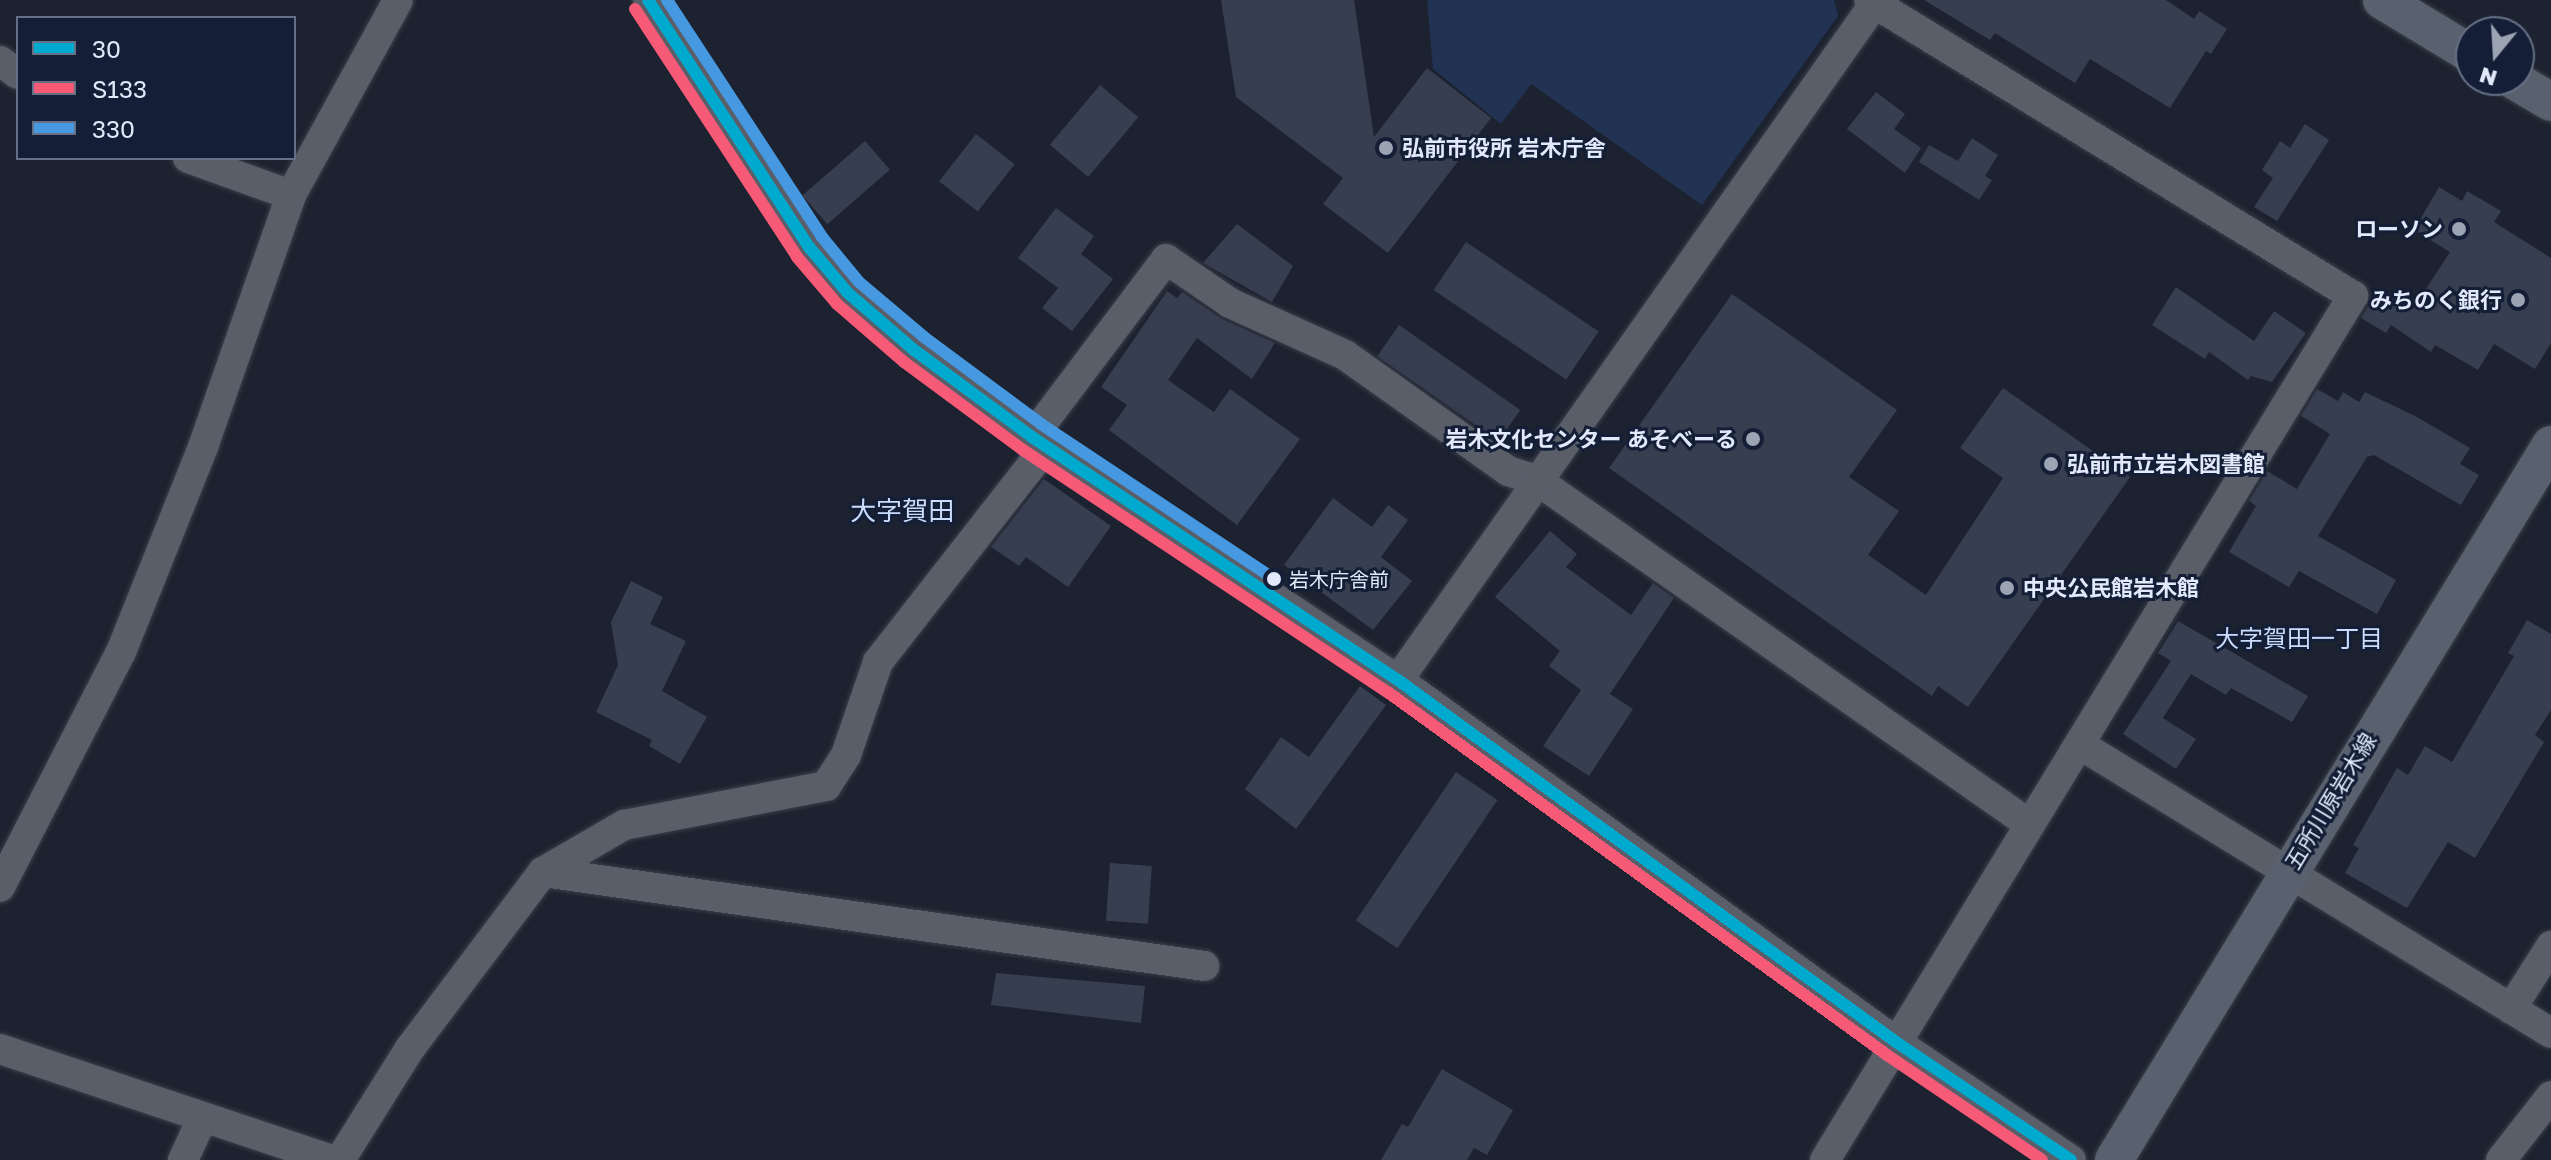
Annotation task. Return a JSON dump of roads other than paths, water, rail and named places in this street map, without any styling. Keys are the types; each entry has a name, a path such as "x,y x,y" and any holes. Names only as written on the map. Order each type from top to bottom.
{"main road":[{"path":"2382,0 2455,44"},
{"name":"五所川原岩木線","path":"2114,1160 2287,872 2551,445"}],"street":[{"path":"0,887 121,652 204,444 291,195 398,0"},
{"path":"648,0 809,247 848,293 914,350 1039,442 1398,680 1896,1042 2071,1160"},
{"path":"1398,680 1874,1 2353,296 1825,1160"},
{"path":"194,160 291,195"},
{"path":"340,1160 411,1047 543,872 624,825 826,786 846,755 878,662 1039,442 1166,259 1230,303 1345,355 1508,471 1538,481 2029,824"},
{"path":"2079,744 2551,1033"},
{"path":"543,872 1204,966"},
{"path":"2511,1009 2551,946"},
{"path":"0,1049 332,1160"},
{"path":"2501,1160 2551,1096"},
{"path":"183,1160 203,1117"}],"place":[{"name":"弘前市役所 岩木庁舎","path":"1386,148"},
{"name":"ローソン","path":"2459,229"},
{"name":"みちのく銀行","path":"2518,300"},
{"name":"岩木文化センター あそべーる","path":"1753,439"},
{"name":"弘前市立岩木図書館","path":"2051,464"},
{"name":"岩木庁舎前","path":"1274,579"},
{"name":"中央公民館岩木館","path":"2007,588"}],"district":[{"name":"大字賀田","path":"902,511"},
{"name":"大字賀田一丁目","path":"2299,638"}]}
